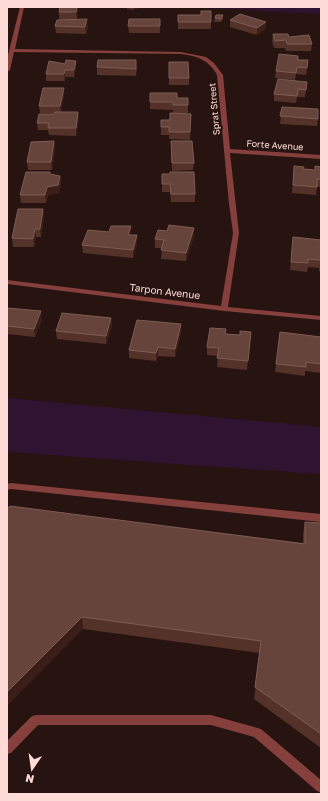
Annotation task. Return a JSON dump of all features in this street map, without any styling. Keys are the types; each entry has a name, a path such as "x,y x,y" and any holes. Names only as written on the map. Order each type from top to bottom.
{"street":[{"path":"7,70 22,7"},
{"name":"Sprat Street","path":"12,50 181,53 195,55 208,60 215,66 220,75 236,233 224,309"},
{"name":"Forte Avenue","path":"227,151 321,158"},
{"name":"Tarpon Avenue","path":"7,282 224,309 321,318"},
{"path":"7,488 11,486 321,518"},
{"path":"7,750 36,720 211,720 257,733 321,787"}],"shaded area":[{"path":"191,7 321,7 321,14"},
{"path":"7,398 321,427 321,474 7,452"}],"building":[{"path":"60,7 77,7 76,12 59,12"},
{"path":"201,11 211,11 211,22 178,22 178,15 201,15"},
{"path":"240,14 266,22 257,28 230,20"},
{"path":"216,15 223,15 221,19 215,18"},
{"path":"87,19 85,27 55,26 57,20"},
{"path":"129,19 160,19 160,26 128,26"},
{"path":"273,34 288,34 289,37 309,35 312,44 287,44 286,40 275,41"},
{"path":"279,54 298,56 298,60 308,60 307,68 297,67 296,73 276,71"},
{"path":"66,60 76,61 74,70 65,70 64,74 46,74 49,61 65,64"},
{"path":"98,60 136,60 136,69 97,67"},
{"path":"169,62 188,62 189,78 169,78"},
{"path":"278,79 307,82 306,90 298,89 297,96 274,94"},
{"path":"43,88 64,88 60,106 39,106"},
{"path":"150,93 177,93 177,98 188,98 188,105 173,105 173,102 150,102"},
{"path":"282,107 318,109 318,119 280,116"},
{"path":"55,112 78,112 76,128 48,128 49,123 37,123 39,114 54,114"},
{"path":"170,113 191,114 190,132 169,132 169,127 161,127 161,120 170,120"},
{"path":"54,141 51,162 27,162 31,142"},
{"path":"171,141 192,141 194,163 172,163"},
{"path":"294,166 304,167 303,169 315,170 315,166 321,167 321,179 317,179 317,187 293,185"},
{"path":"26,172 50,172 50,174 60,176 58,185 47,187 45,195 20,195"},
{"path":"170,172 194,172 195,194 171,194 170,184 162,184 162,174 170,174"},
{"path":"18,209 43,209 40,229 35,229 33,239 12,238"},
{"path":"169,225 194,228 186,253 161,250 164,240 155,239 158,230 167,231"},
{"path":"111,226 131,226 128,235 137,235 133,250 82,245 88,230 109,232"},
{"path":"293,237 321,240 321,260 308,259 308,263 291,262"},
{"path":"7,308 41,311 34,329 7,326"},
{"path":"62,313 111,318 106,336 56,331"},
{"path":"137,320 181,324 175,349 158,347 156,353 129,350"},
{"path":"210,328 226,329 225,334 240,335 240,331 251,332 248,361 217,358 219,348 207,347"},
{"path":"280,332 321,337 321,364 306,362 306,367 276,364"},
{"path":"10,506 305,544 305,522 321,523 321,734 255,687 261,641 82,617 7,692 7,509"}]}
